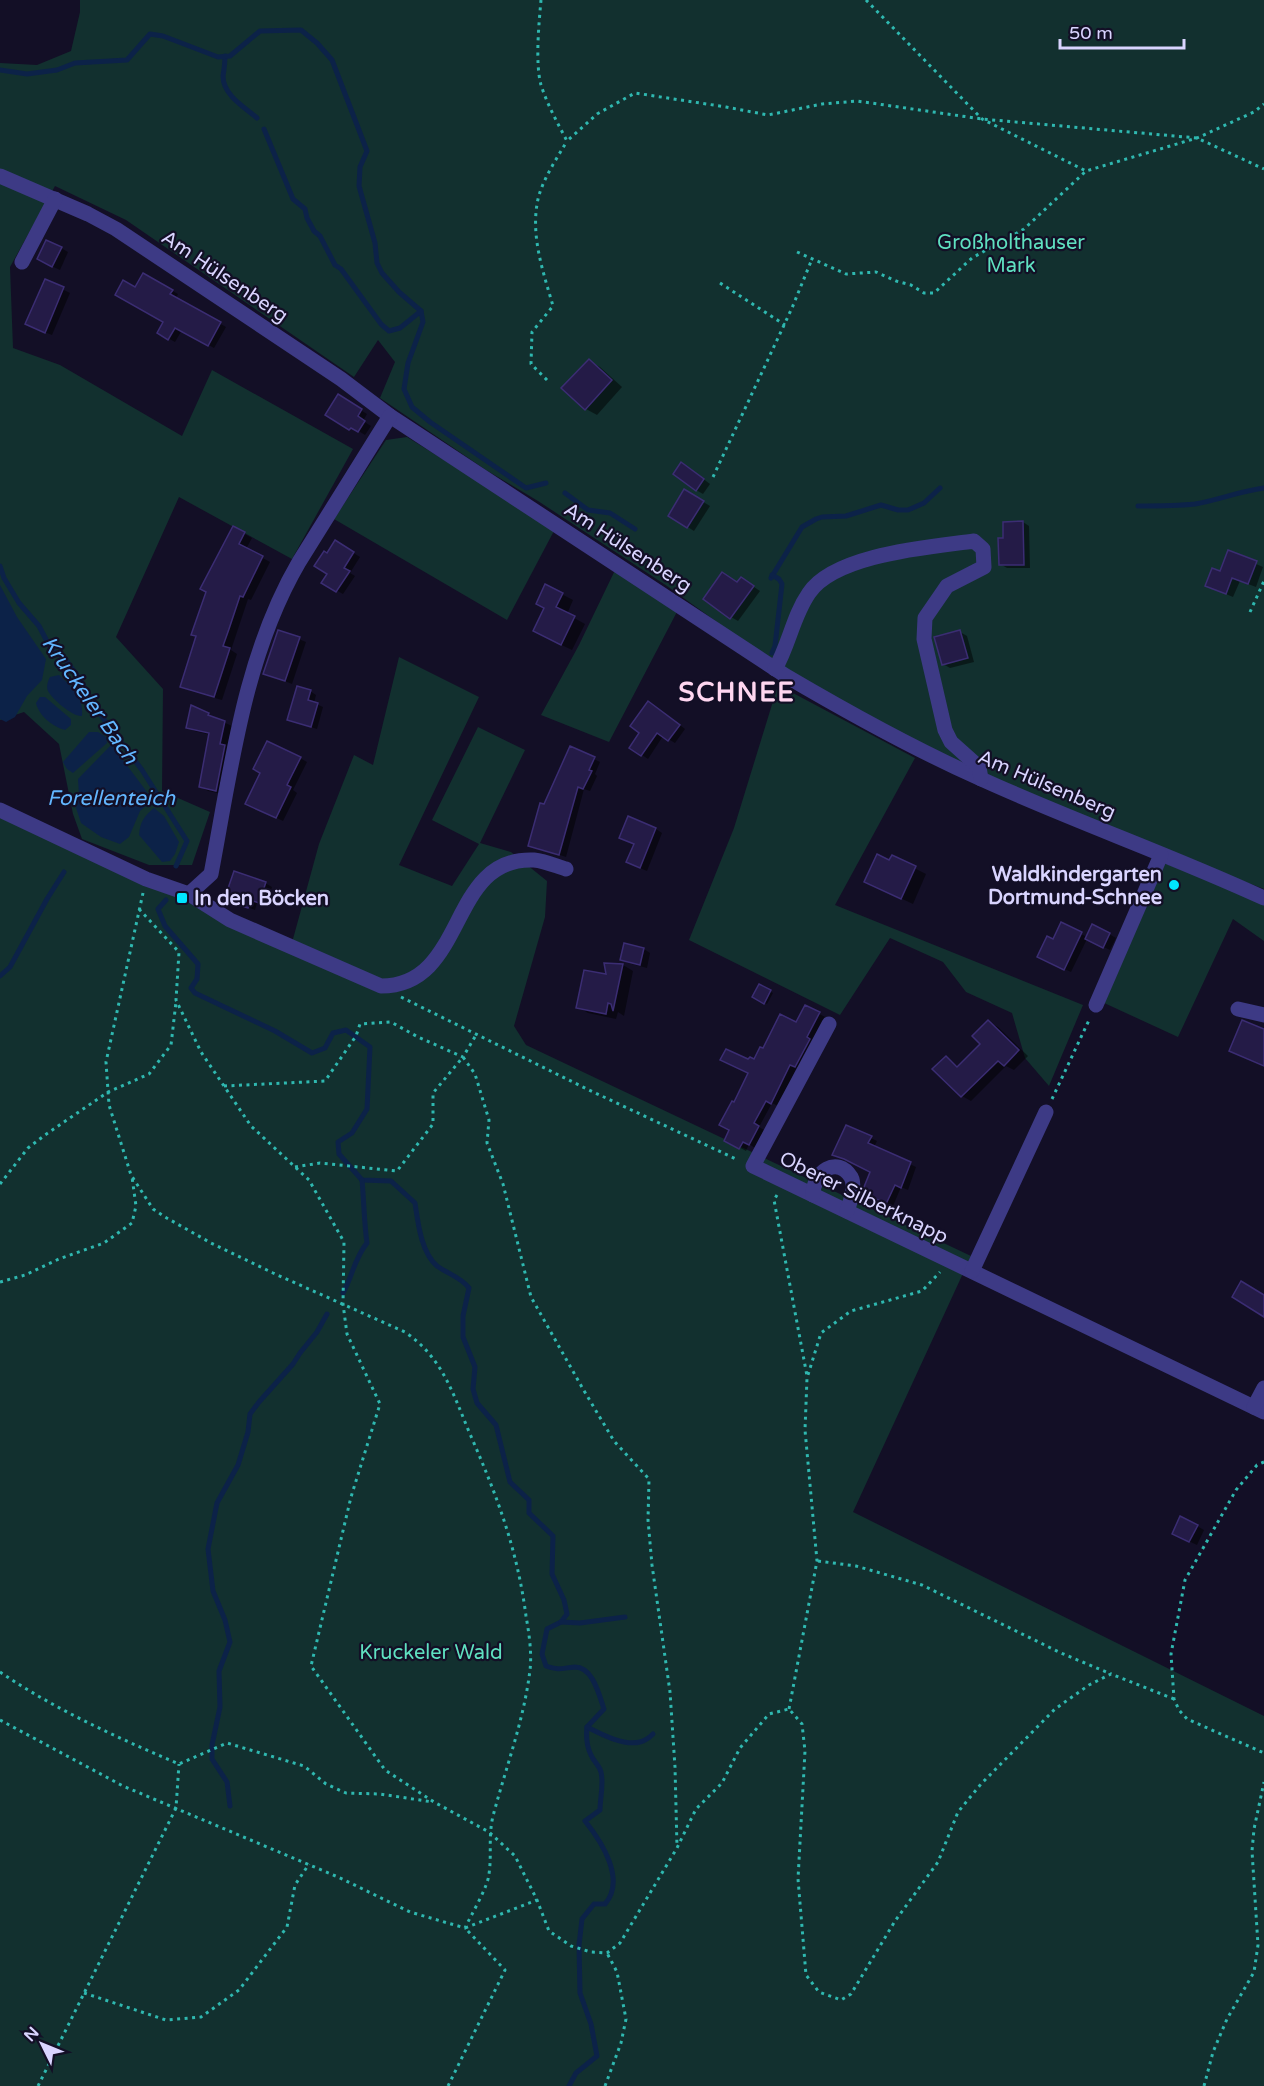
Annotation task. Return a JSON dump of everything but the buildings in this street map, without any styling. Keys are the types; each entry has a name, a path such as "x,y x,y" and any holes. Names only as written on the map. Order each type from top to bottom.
{"street":[{"name":"Am Hülsenberg","path":"0,176 55,199 116,229 341,379 390,416 775,669 849,713 903,743 981,779 1264,898"},
{"path":"22,262 55,199"},
{"path":"189,894 211,874 246,698 272,617 287,582 390,416"},
{"path":"775,669 810,591 834,571 870,558 974,541 983,549 984,567 947,586 925,618 924,639 945,730 955,747 979,767 981,779"},
{"path":"0,810 146,879 189,894 230,921 381,986 397,986 410,981 430,965 446,946 474,891 490,873 511,863 535,860 566,868"},
{"path":"1096,1005 1161,855"},
{"path":"1238,1009 1264,1015"},
{"name":"Oberer Silberknapp","path":"829,1024 753,1166 1259,1410"},
{"path":"972,1271 1046,1112"},
{"path":"813,1195 815,1178 829,1168 838,1168 851,1178 853,1185 847,1211"},
{"path":"1259,1410 1264,1388"}],"path":[{"path":"541,0 538,33 541,84 567,141"},
{"path":"866,0 981,119 1086,171"},
{"path":"548,380 531,364 532,332 553,306 538,254 536,218 539,195 549,171 567,141 597,114 635,93 768,115 822,104 856,101 981,119 1197,138 1264,169"},
{"path":"797,252 846,274 876,272 911,285 924,293 934,293 972,258 1024,229 1086,171 1197,138 1254,112 1264,104"},
{"path":"713,477 812,259"},
{"path":"720,283 784,325"},
{"path":"1250,612 1264,581"},
{"path":"0,1184 28,1148 108,1092 149,1074 171,1045 177,1000 179,952 139,909 106,1062 108,1092 109,1106 131,1175 136,1206 132,1222 104,1243 59,1258 26,1275 0,1282"},
{"path":"381,986 589,1090 753,1166"},
{"path":"177,1000 201,1052 224,1086 252,1126 309,1180 344,1242 343,1305 347,1334 380,1404 351,1497 311,1666 385,1770 434,1802 489,1832 515,1856 537,1900 549,1931 571,1946 591,1952 608,1953 620,1943 677,1848 696,1809 723,1783 740,1748 754,1729 769,1714 789,1709"},
{"path":"1046,1112 1096,1005"},
{"path":"224,1086 325,1081 356,1036 360,1024 391,1022 418,1037 464,1057 475,1074 489,1120 487,1143 503,1184 531,1297 614,1441 649,1479 648,1520 652,1565 670,1692 677,1848"},
{"path":"295,1167 320,1163 397,1171 433,1124 433,1093 464,1057 476,1035"},
{"path":"131,1175 153,1209 165,1217 211,1243 405,1332 421,1343 433,1356 447,1379 494,1487 514,1549 527,1619 530,1668 519,1732 489,1832 489,1876 465,1928"},
{"path":"787,1183 774,1200 807,1378 805,1430 817,1561 789,1709"},
{"path":"807,1378 821,1333 850,1311 922,1291 949,1262"},
{"path":"1264,1462 1257,1465 1236,1490 1185,1580 1171,1654 1174,1699 1179,1710 1187,1719 1262,1753 1264,1760"},
{"path":"817,1561 856,1566 922,1585 1060,1653 1174,1699"},
{"path":"0,1672 37,1697 111,1735 179,1764 227,1743 304,1766 326,1784 346,1793 380,1794 434,1802"},
{"path":"789,1709 802,1724 805,1751 798,1879 806,1975 819,1992 841,2000 851,1994 895,1921 938,1862 958,1812 975,1791 1055,1709 1089,1685 1111,1674"},
{"path":"0,1720 123,1786 309,1864 410,1912 465,1928 505,1970 448,2086"},
{"path":"38,2086 176,1808 179,1764"},
{"path":"1204,2086 1213,2052 1227,2019 1254,1972 1258,1945 1252,1851 1264,1782"},
{"path":"84,1993 166,2020 201,2017 239,1990 287,1927 295,1885 309,1864"},
{"path":"465,1928 537,1900"},
{"path":"605,2086 621,2043 626,2019 617,1972 608,1953"}],"green space":[{"name":"Großholthauser Mark","path":"80,0 1264,0 1264,889 1144,843 892,733 771,661 667,586 538,501 486,470 380,398 395,362 378,340 354,377 126,220 55,186 10,267 13,348 60,365 182,436 212,370 353,449 292,559 179,497 116,637 163,689 162,791 210,812 192,865 149,865 82,839 73,814 59,744 24,712 0,720 0,63 37,65 71,51 80,12"},
{"path":"407,437 555,529 507,620 334,519 386,440"},
{"path":"618,564 680,606 609,742 541,715 579,645"},
{"name":"Kruckeler Wald","path":"399,657 479,697 399,865 452,886 479,844 432,820 478,727 525,750 480,843 511,852 547,881 545,917 514,1026 526,1045 971,1256 853,1512 1264,1716 1264,2086 0,2086 0,815 290,950 319,844 354,755 373,765"},
{"path":"778,685 915,758 835,905 1083,1005 1049,1086 1025,1058 1012,1013 966,992 943,962 890,938 840,1015 689,940 734,828"},
{"path":"1161,862 1264,901 1264,941 1233,919 1178,1037 1102,1002"}],"water":[{"path":"0,585 17,617 46,659 42,680 27,696 15,717 6,722 0,719"},
{"path":"59,675 73,688 79,698 82,716 73,714 63,707 48,691 47,685 50,677"},
{"path":"40,697 45,697 71,719 71,725 65,730 47,720 36,703"},
{"name":"Forellenteich","path":"89,732 98,732 106,737 107,743 73,773 63,762"},
{"name":"Forellenteich","path":"111,745 118,750 153,800 140,811 129,837 120,844 101,837 81,823 76,808 79,795 78,779"},
{"name":"Forellenteich","path":"154,808 164,816 179,842 170,861 162,862 139,835 143,820"}],"waterway":[{"path":"0,70 27,74 57,70 75,63 127,60 150,34 163,36 218,57 230,56 260,31 301,30 332,60 367,151 360,167 359,186 375,243 377,263 382,273 399,292 421,311 423,322 408,363 404,389 412,407 430,422 526,488 546,483"},
{"path":"225,56 223,76 226,89 235,100 257,118"},
{"path":"264,129 293,199 305,209 307,218 314,231 320,236 335,265 341,269 381,324 389,331 400,328 421,311"},
{"path":"771,578 802,527 816,519 846,516 881,505 898,510 908,510 924,503 940,488"},
{"path":"1138,506 1195,504 1264,488"},
{"path":"565,493 588,510 610,513 635,529"},
{"name":"Kruckeler Bach","path":"0,566 4,578 19,603 39,626 51,649 66,660 81,681 93,705 142,770 187,841 176,866"},
{"path":"772,575 782,584 775,646 772,653"},
{"path":"0,976 10,967 64,872"},
{"name":"Kruckeler Bach","path":"166,900 158,909 165,926 198,964 197,979 191,988 195,993 275,1031 312,1053 325,1048 333,1033 346,1030 370,1047 367,1109 352,1133 338,1142 339,1154 362,1180 391,1181 415,1203 421,1237 427,1253 437,1266 458,1278 469,1288 463,1316 463,1337 475,1367 473,1389 477,1403 496,1425 510,1482 529,1500 529,1513 553,1536 552,1574 564,1600 567,1614 561,1622 547,1629 542,1654 546,1666 558,1669 575,1667 586,1672 594,1683 604,1709 587,1727 589,1749 600,1770 602,1781 600,1810 585,1821 598,1839 609,1861 613,1884 611,1894 605,1904 594,1904 582,1919 579,1945 580,1993 591,2024 597,2056 576,2073 569,2086"},
{"path":"343,1293 359,1254 367,1243 362,1180"},
{"path":"230,1806 227,1782 212,1759 212,1745 220,1707 219,1671 230,1642 225,1620 213,1591 208,1549 217,1503 238,1465 248,1432 250,1414 293,1364 317,1332 327,1314"},
{"path":"561,1622 580,1623 625,1617"},
{"path":"587,1727 612,1739 633,1743 647,1739 653,1734"}],"place":[{"name":"Waldkindergarten Dortmund-Schnee","path":"1174,885"},
{"name":"In den Böcken","path":"182,898"}],"district":[{"name":"SCHNEE","path":"737,692"}]}
